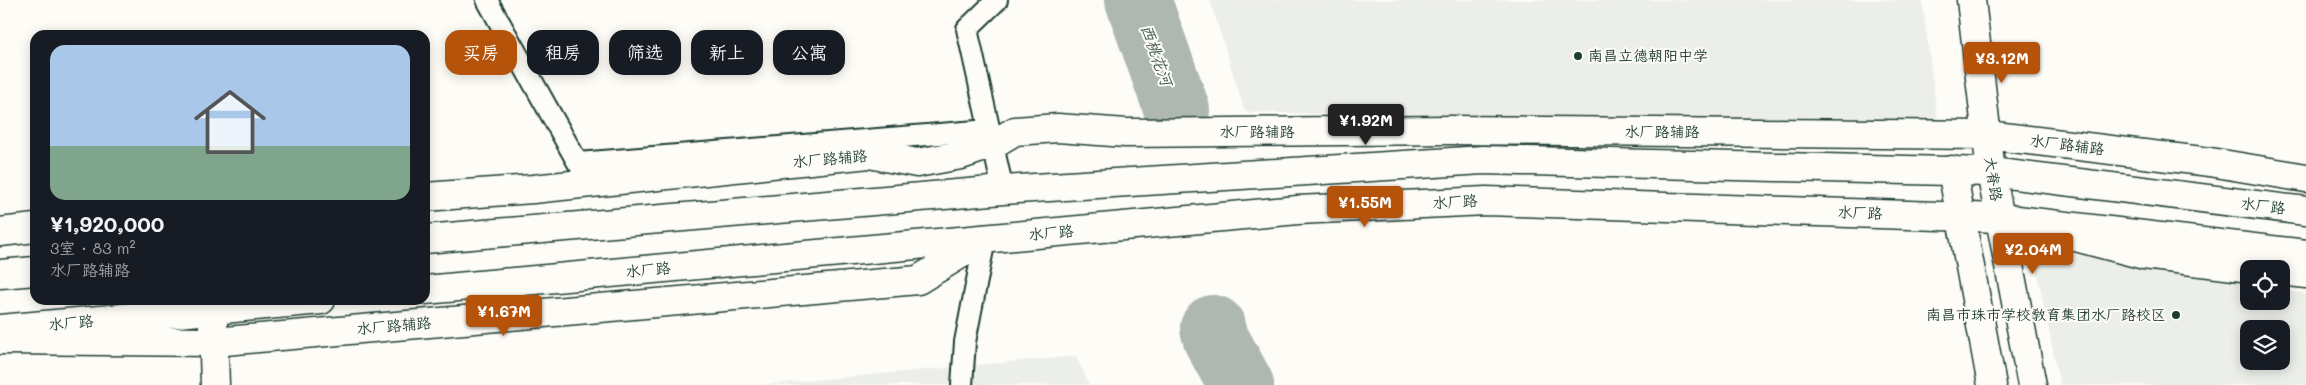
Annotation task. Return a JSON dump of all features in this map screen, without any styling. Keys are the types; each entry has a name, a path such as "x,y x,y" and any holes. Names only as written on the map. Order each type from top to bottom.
{"street":[{"name":"大脊路","path":"1971,0 1991,172 2032,385"},
{"name":"水厂路辅路","path":"430,197 533,189 869,154 917,163 961,155 991,137 1015,131 1058,128 1126,133 1451,130 1986,135 2210,162 2306,178"},
{"name":"水厂路","path":"430,239 1003,190 1483,160 1991,172 2306,211"},
{"path":"1952,170 1992,385"},
{"name":"水厂路","path":"430,290 1298,210 1486,201 2000,218 2306,254"},
{"path":"2000,218 2144,255 2240,267"},
{"path":"0,232 30,229"},
{"name":"水厂路辅路","path":"0,340 214,342 918,280 985,239"},
{"path":"0,274 30,271"},
{"path":"2290,272 2306,274"},
{"name":"水厂路","path":"0,330 266,305"},
{"path":"212,310 215,385"}],"lane":[{"path":"487,0 578,163 991,137"},
{"path":"997,0 967,29 1003,190"},
{"path":"962,385 965,342 985,239"}],"shaded area":[{"name":"南昌立德朝阳中学","path":"1210,0 1922,0 1939,130 1245,112"},
{"name":"南昌市珠市学校教育集团水厂路校区","path":"2032,247 2240,282 2240,310 2290,310 2290,291 2306,294 2306,385 2060,385"},
{"path":"1076,356 1089,385 761,385"}],"water":[{"path":"1108,0 1169,0 1202,101 1149,108"},
{"path":"1243,337 1271,385 1209,385 1192,344"}],"waterway":[{"name":"西桃花河","path":"1138,0 1177,110"},
{"name":"西桃花河","path":"1213,328 1216,339 1241,385"}],"place":[{"name":"南昌立德朝阳中学","path":"1578,56"},
{"name":"南昌市珠市学校教育集团水厂路校区","path":"2176,315"}]}
